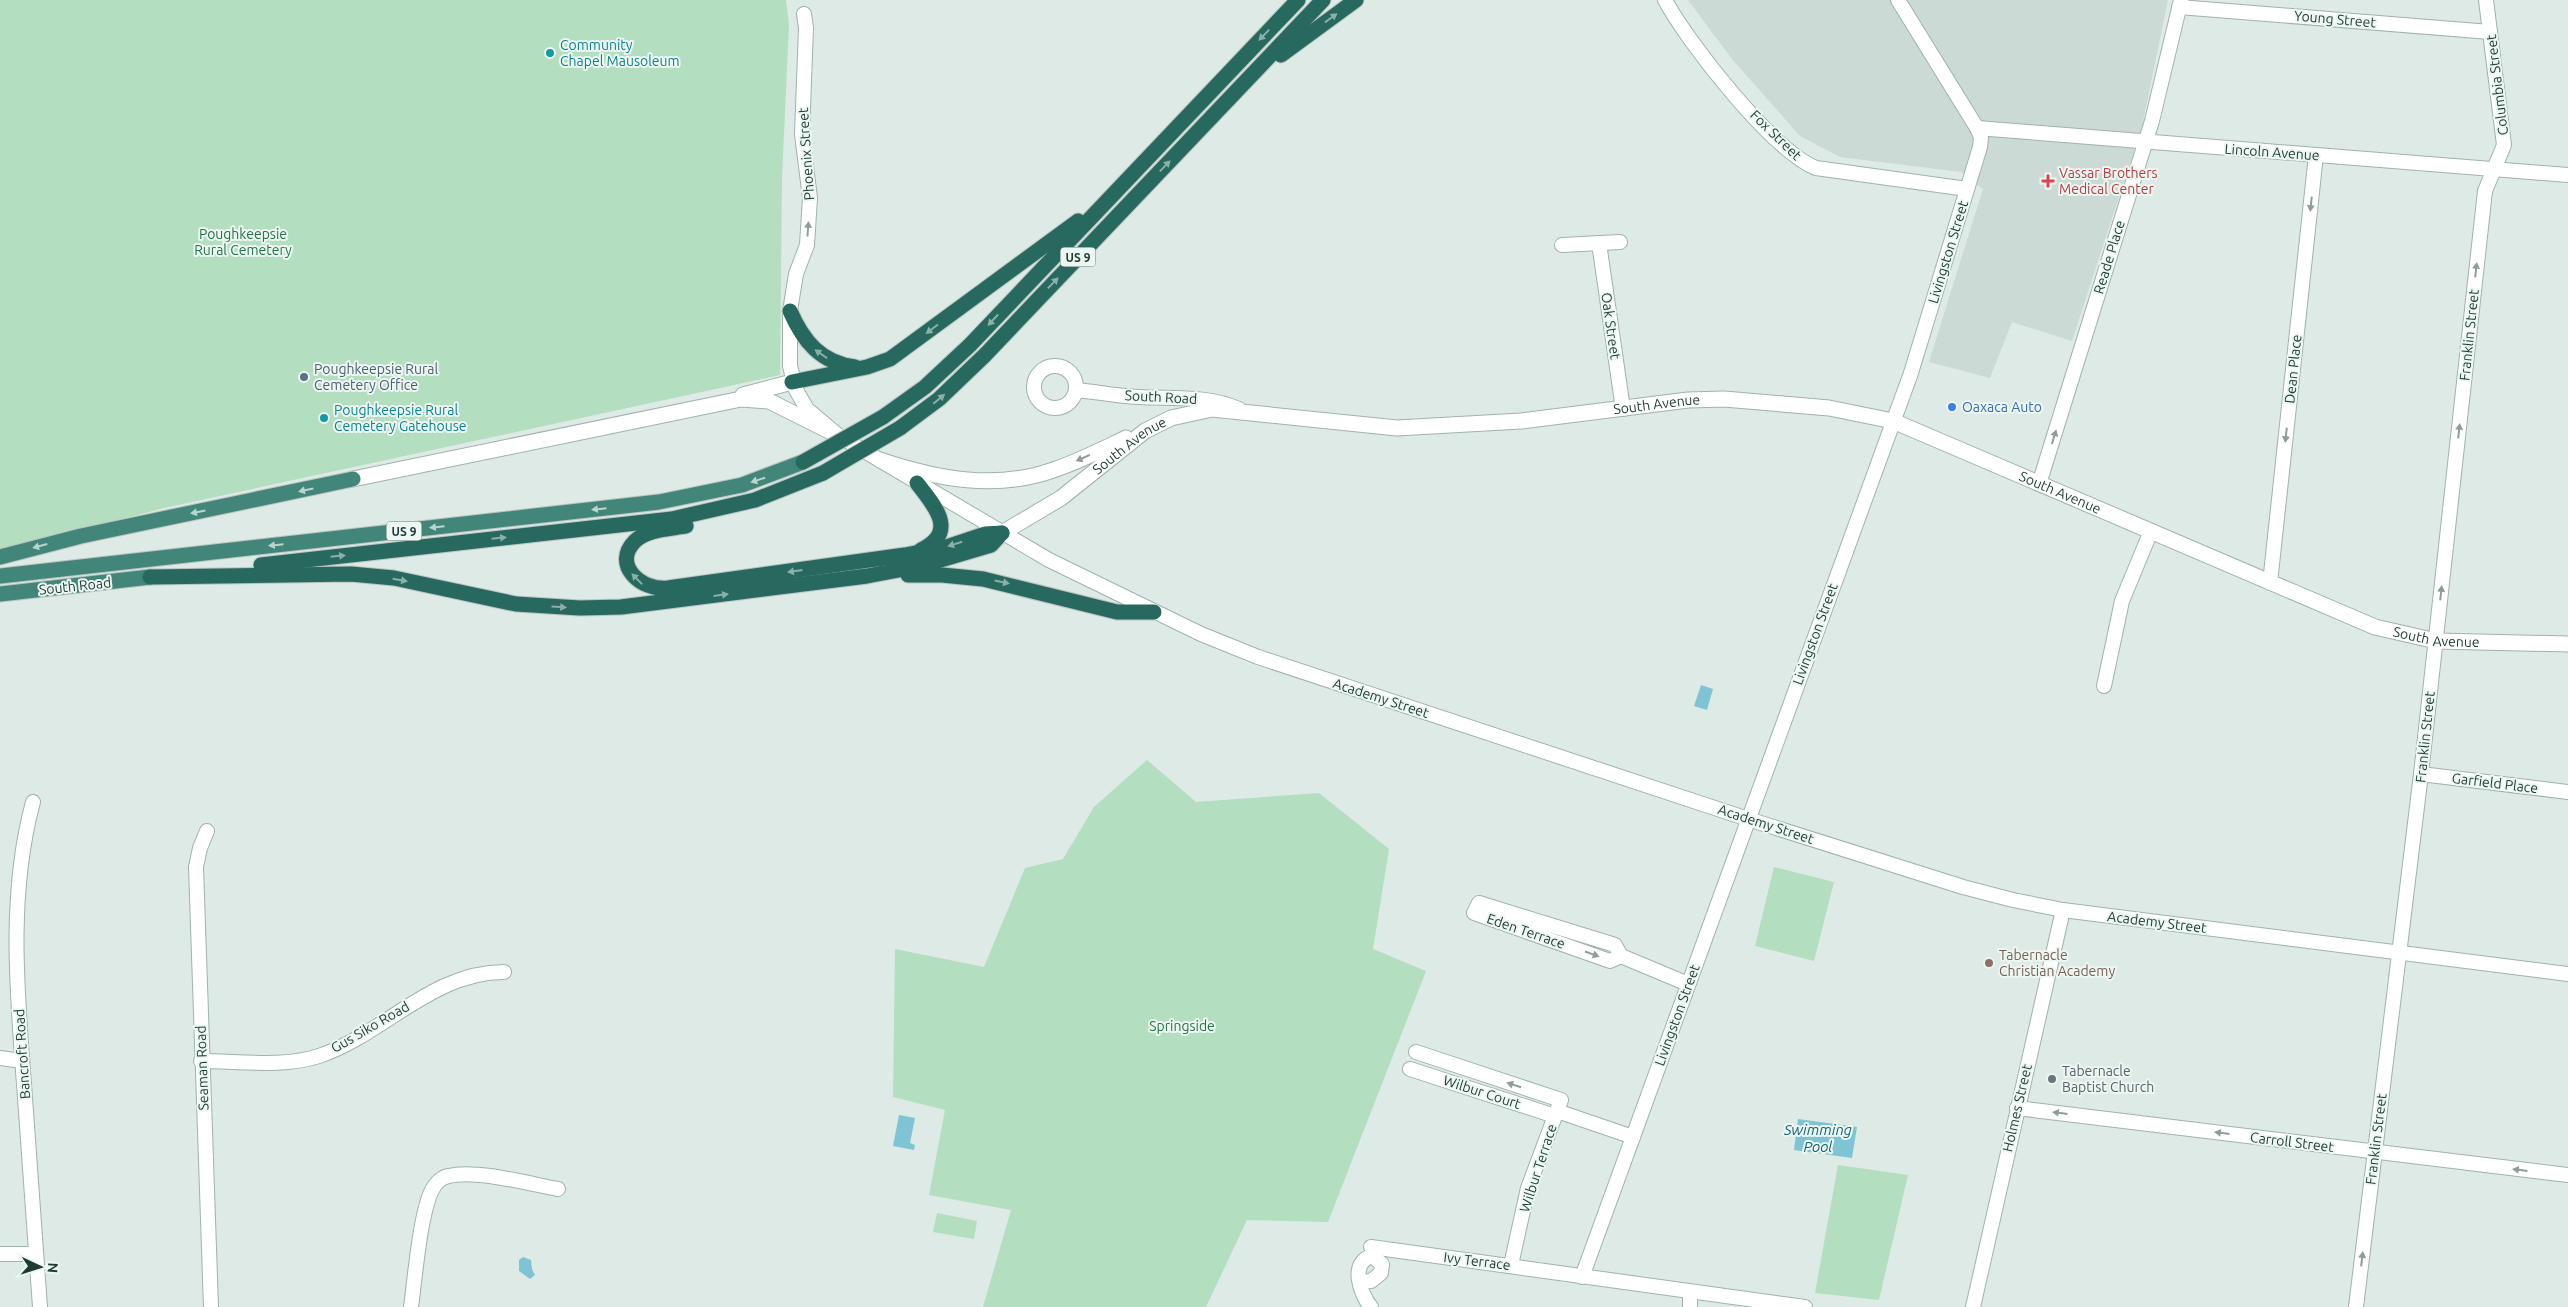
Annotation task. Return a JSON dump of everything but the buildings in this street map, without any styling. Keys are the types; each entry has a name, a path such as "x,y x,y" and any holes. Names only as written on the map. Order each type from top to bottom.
{"highway":[{"name":"US 9","path":"0,576 659,502 735,487 803,462 883,417 950,365 1298,0"},
{"name":"US 9","path":"150,577 672,519 734,506 775,494 823,473 900,428 939,399 985,355 1323,0"},
{"path":"1249,78 1356,0"},
{"path":"792,382 867,367 898,355 1111,196"},
{"path":"790,311 802,336 817,352 837,363 867,367"},
{"path":"0,557 81,536 353,479"},
{"path":"905,555 928,546 936,539 940,530 939,513 917,483"},
{"path":"775,494 735,513 715,520 650,533 640,538 629,552 628,564 632,575 644,586 663,589 905,555 939,548 985,534 1002,533"},
{"path":"150,577 351,574 394,578 516,604 580,608 642,605 867,576 962,555 991,545 1002,533"},
{"path":"867,576 935,574 969,577 1020,586 1117,612 1154,612"},
{"name":"South Road","path":"0,594 150,577"}],"street":[{"name":"Fox Street","path":"1665,0 1685,34 1699,52 1780,143 1802,162 1816,168 1967,189"},
{"name":"Livingston Street","path":"1582,1277 1892,421 1911,374 1980,147 1981,137 1977,128 1898,0"},
{"name":"Columbia Street","path":"2486,0 2504,145 2495,169"},
{"name":"Young Street","path":"2180,3 2490,32"},
{"name":"Reade Place","path":"2039,484 2145,142 2180,3"},
{"name":"Phoenix Street","path":"792,382 790,366 790,311 796,274 807,245 810,198 803,156 802,134 806,28 804,14"},
{"name":"Lincoln Avenue","path":"1977,128 2568,175"},
{"name":"Dean Place","path":"2270,583 2316,155"},
{"name":"Franklin Street","path":"2356,1307 2422,774 2484,191 2489,177 2495,169"},
{"path":"1562,245 1620,242"},
{"name":"Oak Street","path":"1599,243 1623,409"},
{"path":"729,400 757,390 792,382 808,409 839,436"},
{"name":"South Road","path":"1076,390 1137,397 1176,396 1208,400 1244,411"},
{"path":"353,479 729,400 751,398 769,401 839,436 1002,533"},
{"name":"South Avenue","path":"1002,533 1061,498 1131,441 1159,423 1198,410 1244,411 1372,427 1397,428 1489,423 1688,400 1724,399 1829,408 1892,421 2374,627 2436,642 2568,644"},
{"path":"880,460 954,479 992,482 1018,479 1061,468 1159,423"},
{"path":"2104,686 2122,601 2151,532"},
{"name":"Academy Street","path":"1002,533 1071,571 1200,634 1314,677 1963,887 2063,910 2568,974"},
{"name":"Garfield Place","path":"2422,774 2568,792"},
{"name":"Bancroft Road","path":"33,802 26,827 16,934 22,1061 40,1307"},
{"name":"Seaman Road","path":"207,831 200,848 196,867 201,1061 211,1307"},
{"name":"Eden Terrace","path":"1621,956 1610,961 1474,913 1480,903 1615,945 1621,956 1688,984"},
{"name":"Holmes Street","path":"1973,1307 2063,910"},
{"name":"Gus Siko Road","path":"201,1061 282,1062 318,1056 349,1042 448,983 486,972 504,972"},
{"name":"Wilbur Court","path":"1416,1052 1633,1137"},
{"path":"0,1058 22,1061"},
{"name":"Wilbur Court","path":"1410,1069 1558,1109"},
{"name":"Carroll Street","path":"2017,1108 2568,1175"},
{"name":"Wilbur Terrace","path":"1511,1265 1528,1188 1558,1109"},
{"path":"411,1307 425,1216 431,1192 438,1182 448,1176 464,1175 558,1189"},
{"name":"Ivy Terrace","path":"1371,1247 1805,1307"},
{"path":"0,1254 36,1254"},
{"path":"1360,1282 1363,1297 1371,1307"},
{"path":"1690,1292 1690,1307"}],"shaded area":[{"name":"Vassar Brothers Medical Center","path":"1688,0 2168,0 2142,126 2072,341 2012,322 1990,378 1929,362 1983,189 1961,172 1840,157 1800,136 1732,59"}],"green space":[{"name":"Poughkeepsie Rural Cemetery","path":"0,0 786,0 789,25 782,177 780,375 164,508 0,551"},
{"name":"Springside","path":"1147,760 1196,802 1319,793 1389,849 1373,949 1426,971 1328,1222 1247,1220 1206,1307 983,1307 1011,1210 929,1195 945,1110 893,1097 895,949 984,967 1025,868 1063,859 1094,807"},
{"path":"1774,867 1834,882 1814,961 1755,946"},
{"path":"1838,1165 1908,1175 1879,1300 1815,1293"},
{"path":"937,1213 977,1221 974,1239 933,1232"}],"water":[{"path":"1701,685 1713,689 1707,710 1694,706"},
{"path":"899,1115 915,1118 910,1143 915,1145 914,1150 893,1146"},
{"name":"Swimming Pool","path":"1798,1119 1857,1127 1852,1158 1794,1150"},
{"path":"523,1257 531,1260 535,1275 530,1279 519,1271 519,1260"}],"place":[{"name":"Community Chapel Mausoleum","path":"550,53"},
{"name":"Vassar Brothers Medical Center","path":"2048,181"},
{"name":"Poughkeepsie Rural Cemetery Office","path":"304,377"},
{"name":"Oaxaca Auto","path":"1952,407"},
{"name":"Poughkeepsie Rural Cemetery Gatehouse","path":"324,418"},
{"name":"Tabernacle Christian Academy","path":"1989,963"},
{"name":"Tabernacle Baptist Church","path":"2052,1079"}]}
